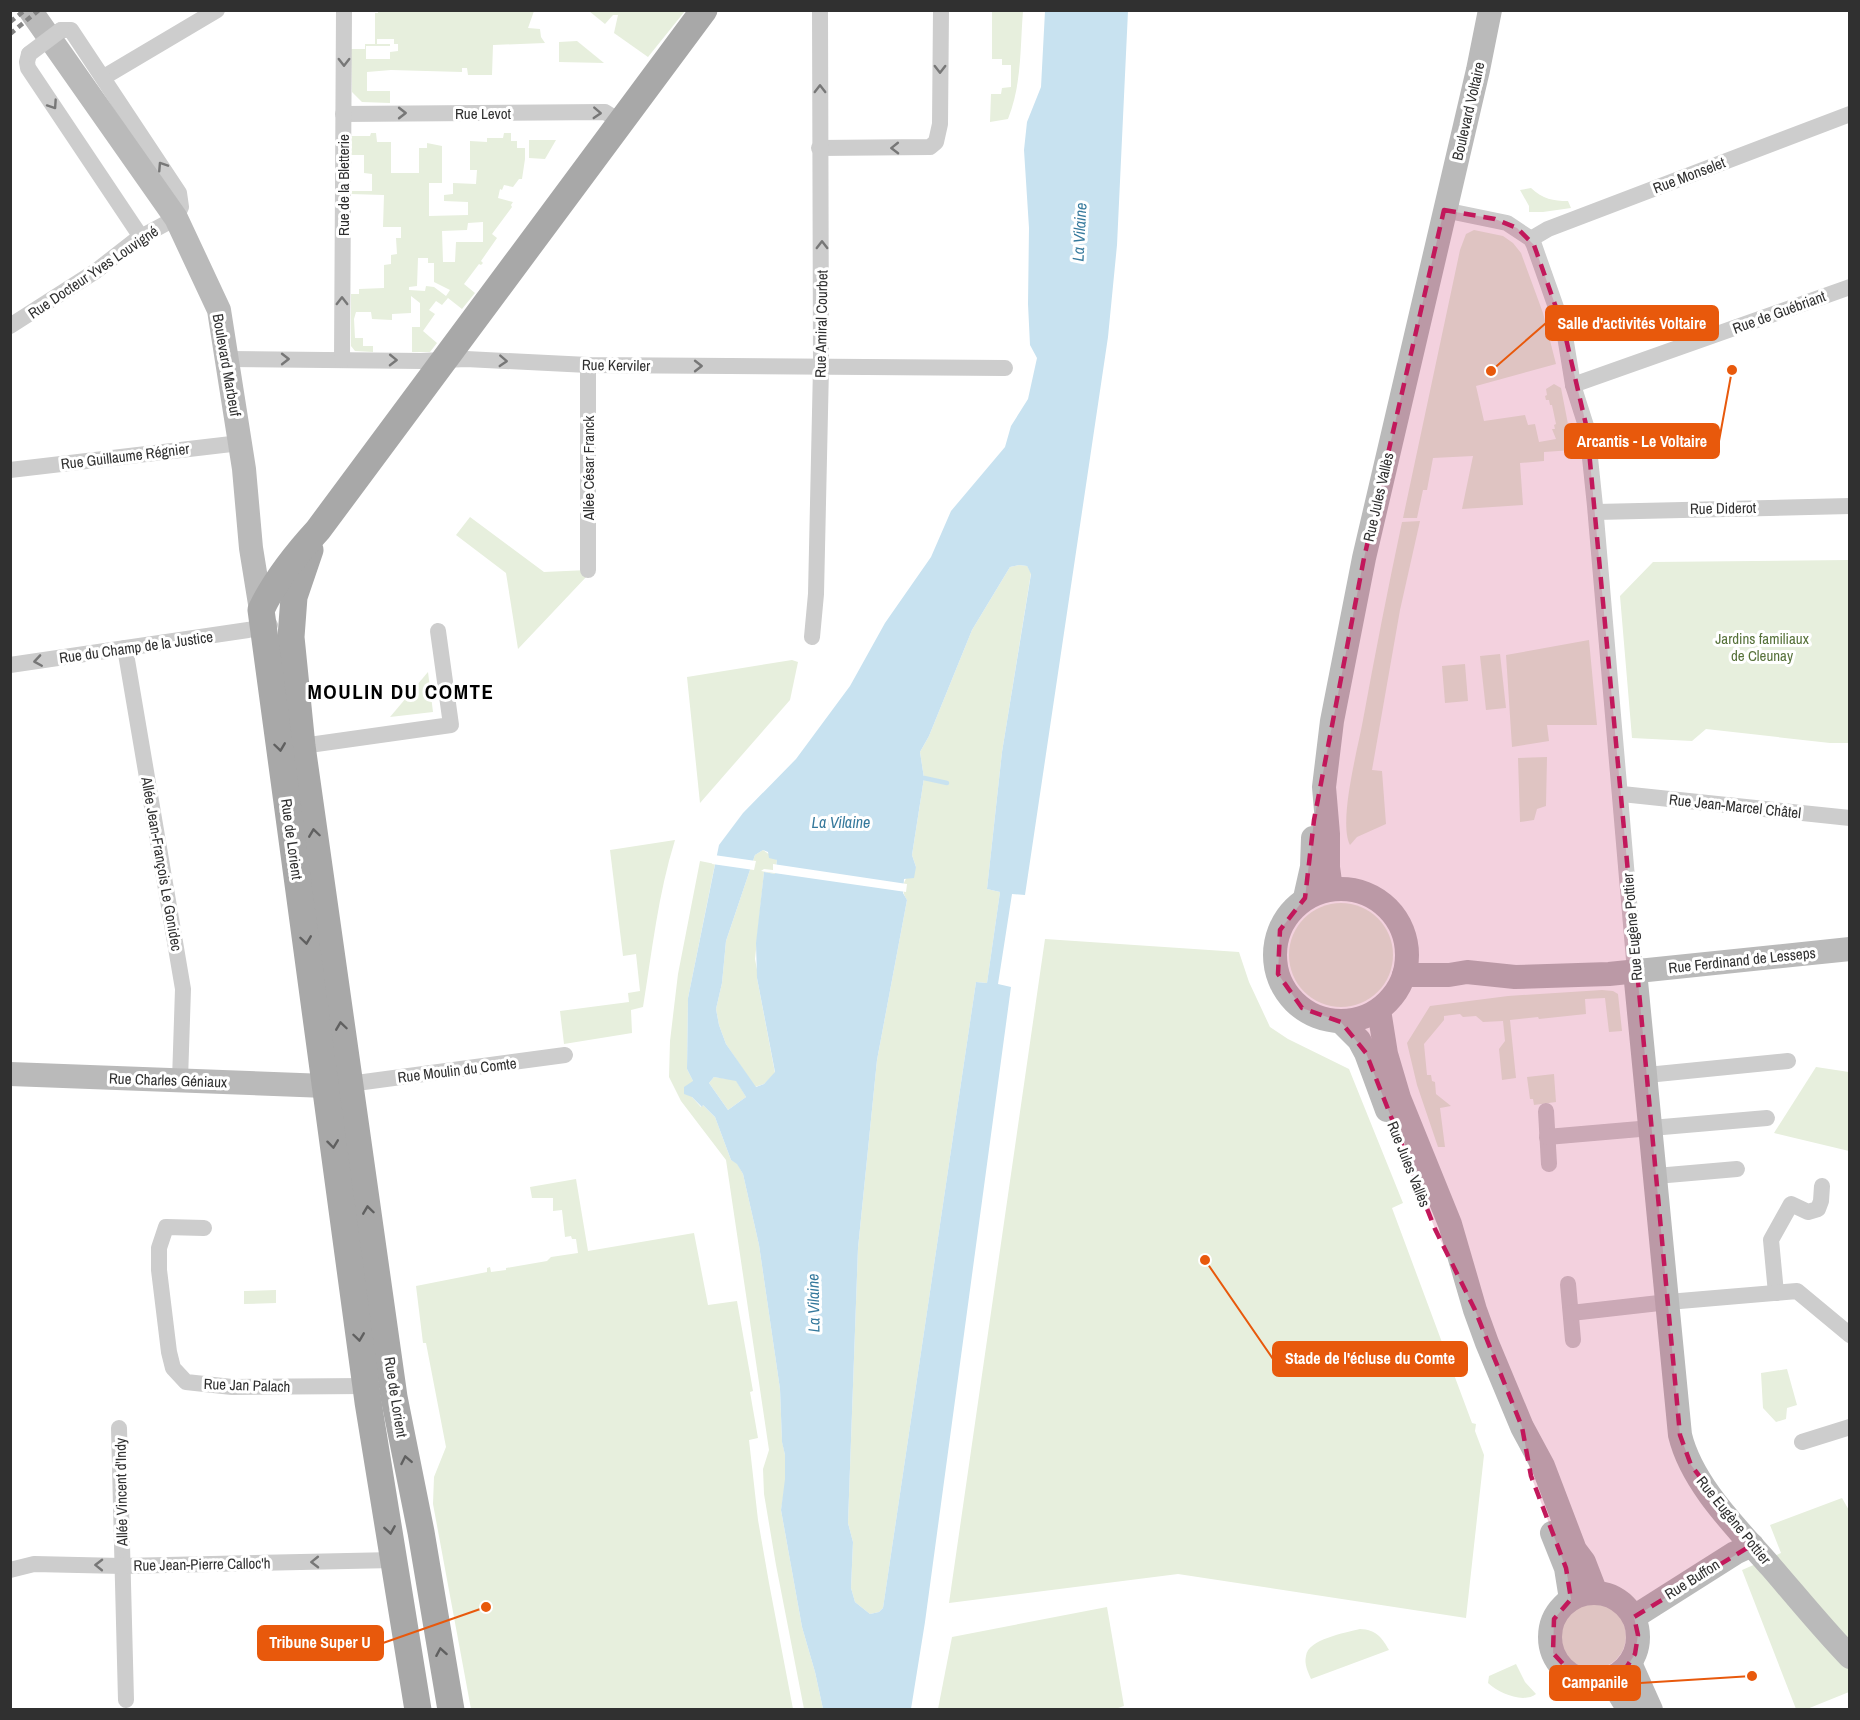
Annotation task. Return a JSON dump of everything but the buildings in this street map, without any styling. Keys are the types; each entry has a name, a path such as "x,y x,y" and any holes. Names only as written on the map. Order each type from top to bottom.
{"main road":[{"name":"Boulevard Marbeuf","path":"30,10 176,218 219,310 228,359 249,520 261,553 266,614"},
{"path":"266,614 292,559 318,530 704,10"},
{"name":"Boulevard Voltaire","path":"1444,210 1490,10"},
{"name":"Rue Jules Vallès","path":"1305,898 1312,867 1314,820 1324,787 1332,722 1364,558 1444,210"},
{"name":"Rue de Lorient","path":"318,530 294,597 291,637 366,1386 418,1710"},
{"name":"Rue de Lorient","path":"266,614 302,746"},
{"name":"Rue de Lorient","path":"266,614 337,1085 421,1532 451,1710"},
{"name":"Rue Jules Vallès","path":"1324,787 1331,889"},
{"path":"1345,888 1365,892 1388,906 1403,929 1407,942 1406,964 1397,992 1379,1010 1354,1020 1341,1022 1327,1020 1302,1008 1287,993 1278,974 1275,946 1288,915 1305,898 1331,889 1345,888"},
{"name":"Rue Ferdinand de Lesseps","path":"1406,964 1459,967 1467,972 1515,977 1635,971 1850,949"},
{"name":"Rue Eugène Pottier","path":"1635,971 1647,1075 1680,1435 1684,1449 1691,1465 1708,1491 1850,1657"},
{"name":"Rue Jules Vallès","path":"1379,1010 1386,1054 1399,1098 1450,1224 1475,1310"},
{"name":"Rue Jules Vallès","path":"1341,1022 1359,1040 1366,1053 1435,1229 1475,1310 1522,1427 1543,1466 1575,1550 1584,1562 1596,1593"},
{"name":"Rue Charles Géniaux","path":"10,1074 337,1085"},
{"name":"Rue Jules Vallès","path":"1522,1427 1531,1476 1566,1568 1571,1599"},
{"name":"Rue Buffon","path":"1634,1617 1735,1553 1752,1545"},
{"path":"1587,1593 1596,1593 1605,1594 1620,1601 1634,1617 1638,1645 1630,1663 1620,1673 1607,1680 1595,1682 1576,1678 1563,1669 1553,1653 1550,1631 1561,1608 1571,1599 1587,1593"},
{"path":"1630,1663 1651,1710"},
{"path":"1607,1680 1629,1710"}],"street":[{"path":"104,77 217,10"},
{"name":"Rue de la Bletterie","path":"342,360 344,10"},
{"name":"Rue Amiral Courbet","path":"812,637 816,594 821,367 820,10"},
{"path":"819,148 930,147 936,142 940,124 940,10"},
{"name":"Boulevard Marbeuf","path":"141,237 28,68 29,54 61,30 70,30 104,77 179,193 181,207 176,218"},
{"name":"Rue Levot","path":"343,114 605,112 621,122"},
{"name":"Rue Monselet","path":"1531,239 1548,229 1850,114"},
{"path":"1444,210 1507,223 1531,239"},
{"name":"Rue Docteur Yves Louvigné","path":"10,326 96,271 141,237 176,218"},
{"name":"Rue Eugène Pottier","path":"1531,239 1564,330 1573,385 1587,429 1622,794 1635,971"},
{"name":"Rue de Guébriant","path":"1573,385 1850,287"},
{"name":"Rue Kerviler","path":"228,359 466,359 588,365 1005,368"},
{"name":"Allée César Franck","path":"588,365 588,570"},
{"name":"Rue Guillaume Régnier","path":"10,470 240,443"},
{"name":"Rue Diderot","path":"1596,512 1850,506"},
{"name":"Rue du Champ de la Justice","path":"10,665 125,648 266,614"},
{"path":"302,746 451,725 438,631"},
{"name":"Allée Jean-François Le Gonidec","path":"125,648 183,989 180,1080"},
{"name":"Rue Jean-Marcel Châtel","path":"1622,794 1850,818"},
{"name":"Rue Moulin du Comte","path":"337,1085 565,1055"},
{"path":"1647,1075 1788,1061"},
{"path":"1546,1112 1549,1164"},
{"path":"1547,1137 1767,1118"},
{"path":"1656,1176 1737,1169"},
{"path":"1776,1293 1771,1240 1791,1204 1808,1212 1818,1209 1822,1186"},
{"name":"Rue Jan Palach","path":"204,1227 166,1227 159,1248 159,1270 168,1352 173,1368 186,1382 232,1387 366,1386"},
{"path":"1568,1284 1573,1340"},
{"path":"1571,1313 1797,1291 1850,1335"},
{"path":"1802,1442 1850,1427"},
{"name":"Allée Vincent d'Indy","path":"119,1428 126,1700"},
{"name":"Rue Jean-Pierre Calloc'h","path":"10,1570 34,1564 123,1566 394,1560"}],"highlighted area":[{"path":"1444,210 1495,219 1517,228 1534,245 1564,330 1587,429 1680,1435 1691,1465 1752,1545 1634,1617 1638,1635 1635,1654 1626,1668 1607,1680 1576,1678 1553,1653 1554,1619 1571,1599 1566,1568 1531,1476 1522,1427 1475,1310 1435,1229 1366,1053 1341,1022 1302,1008 1278,974 1280,930 1305,898 1314,820 1364,558"}],"green space":[{"path":"378,10 534,11 528,28 540,29 545,43 493,45 492,75 468,75 467,68 462,68 462,72 391,70 367,72 367,91 390,91 390,103 362,102 352,92 351,49 365,49 365,44 375,44 375,13 378,13","holes":["377,39 394,39 394,44 398,44 398,51 390,52 390,59 366,59 366,46 390,46 390,44 377,44"]},
{"path":"589,11 685,11 648,57 614,33 618,15 613,15 605,24"},
{"path":"992,11 1023,11 1020,66 1013,106 1008,119 990,122 991,94 1001,94 1002,88 1011,87 1011,65 1002,65 1002,59 992,59"},
{"path":"577,41 604,63 559,62 559,42"},
{"path":"371,133 376,133 377,142 391,142 391,173 419,173 419,148 427,148 427,143 442,146 442,183 429,183 429,216 468,215 468,202 444,201 444,195 453,194 453,183 476,184 477,170 470,170 470,141 487,142 487,138 503,138 504,133 511,133 511,141 517,141 517,148 525,148 522,179 519,179 513,187 504,185 502,190 500,189 498,198 513,202 512,207 492,234 497,238 481,261 483,263 479,264 464,284 475,293 462,309 448,298 442,305 436,301 429,310 435,314 423,331 437,343 430,352 412,352 412,327 420,327 420,303 411,296 411,313 392,314 392,320 372,319 371,312 356,312 355,338 363,338 363,346 373,346 373,352 355,351 351,346 351,294 359,294 359,289 384,288 384,265 391,264 391,255 397,254 396,238 401,238 401,227 383,227 384,195 350,194 350,191 372,191 372,174 364,173 364,155 351,155 351,136 370,136","holes":["483,222 483,242 456,242 455,262 443,262 442,231 467,230 468,223","418,258 428,258 428,263 434,263 434,282 450,290 446,296 434,287 426,286 425,291 409,290 409,287 417,286"]},
{"path":"529,140 556,140 545,159 529,158"},
{"path":"1531,188 1548,199 1568,201 1571,208 1529,212 1529,206 1520,190"},
{"path":"1474,230 1503,236 1521,253 1543,313 1556,364 1476,386 1484,421 1525,415 1528,425 1535,424 1539,442 1556,439 1552,429 1555,429 1556,424 1552,405 1545,396 1547,395 1546,389 1554,384 1561,388 1573,450 1544,452 1544,461 1520,463 1523,505 1462,509 1473,456 1433,458 1427,490 1423,490 1417,518 1403,518 1460,250 1466,234"},
{"path":"470,517 544,572 588,570 588,575 518,649 506,573 456,535"},
{"path":"1420,521 1400,610 1372,770 1382,771 1386,824 1357,837 1350,845 1346,820 1350,784 1402,522"},
{"name":"Jardins familiaux de Cleunay","path":"1849,560 1849,743 1830,743 1706,729 1692,741 1632,738 1620,596 1653,562"},
{"path":"1027,566 1031,573 1002,752 987,889 1000,892 987,983 976,982 883,1608 879,1612 870,1614 855,1602 851,1588 853,1542 848,1523 858,1248 877,1060 907,900 903,886 906,878 916,867 912,855 924,778 920,752 929,736 972,630 1010,567"},
{"path":"1589,640 1597,725 1547,725 1549,741 1512,747 1506,655"},
{"path":"1500,654 1506,708 1486,710 1480,656"},
{"path":"792,660 798,662 790,700 700,803 687,677"},
{"path":"1465,664 1468,701 1445,703 1442,666"},
{"path":"428,672 433,712 390,717"},
{"path":"1547,757 1546,806 1537,809 1534,820 1520,822 1518,758"},
{"path":"675,840 660,902 643,1007 631,1010 632,1033 564,1044 560,1011 629,1002 628,993 640,991 636,954 623,956 610,850"},
{"path":"763,850 777,860 775,874 764,872 755,959 775,1073 764,1084 755,1087 726,1044 716,1009 722,983 726,941 755,855"},
{"path":"700,861 715,864 688,998 687,1069 693,1081 692,1097 715,1117 731,1160 737,1163 743,1174 759,1245 780,1389 786,1479 781,1510 802,1627 823,1709 804,1709 776,1565 764,1494 763,1469 769,1450 726,1160 681,1101 669,1077 670,1041 678,974"},
{"path":"1341,903 1361,907 1378,918 1389,935 1393,955 1389,975 1378,992 1361,1003 1341,1007 1321,1003 1304,992 1293,975 1289,955 1293,935 1304,918 1321,907"},
{"path":"1045,939 1239,952 1249,982 1270,1027 1288,1039 1349,1069 1403,1203 1392,1208 1472,1423 1476,1424 1475,1431 1484,1455 1466,1618 1178,1574 949,1603"},
{"path":"1602,990 1618,994 1622,1031 1609,1032 1605,998 1585,999 1586,1014 1510,1020 1516,1078 1502,1080 1499,1049 1505,1041 1503,1021 1483,1022 1476,1016 1463,1017 1460,1014 1444,1016 1444,1020 1424,1044 1427,1075 1431,1075 1432,1081 1435,1082 1436,1094 1451,1106 1440,1108 1445,1147 1438,1147 1417,1085 1407,1043 1430,1006 1508,996"},
{"path":"1816,1067 1849,1072 1849,1151 1774,1133"},
{"path":"1554,1074 1556,1102 1534,1105 1533,1099 1530,1099 1527,1077"},
{"path":"714,1077 736,1080 746,1097 728,1110 709,1083"},
{"path":"576,1179 588,1251 694,1233 708,1305 737,1301 753,1391 750,1392 758,1438 749,1440 758,1520 793,1709 471,1709 433,1504 434,1477 446,1447 426,1343 423,1343 416,1286 487,1272 487,1268 490,1267 491,1272 506,1270 506,1268 547,1261 551,1257 578,1253 576,1239 572,1239 571,1236 565,1237 562,1210 553,1211 553,1198 532,1198 530,1187"},
{"path":"276,1290 276,1303 244,1304 244,1291"},
{"path":"1787,1369 1797,1405 1787,1408 1786,1419 1776,1422 1763,1408 1761,1373"},
{"path":"1842,1498 1850,1512 1849,1692 1807,1709 1796,1709 1742,1570 1781,1553 1770,1525"},
{"path":"1599,1603 1617,1612 1624,1623 1626,1636 1624,1649 1617,1660 1606,1667 1587,1669 1569,1660 1562,1649 1560,1630 1569,1612 1580,1605"},
{"path":"1107,1607 1124,1706 1112,1710 938,1709 952,1637"},
{"path":"1360,1629 1378,1635 1389,1650 1311,1679 1306,1662 1308,1650 1320,1641"},
{"path":"1516,1664 1525,1682 1536,1694 1531,1697 1511,1696 1488,1683 1489,1676"}],"water":[{"name":"La Vilaine","path":"1045,11 1128,11 1117,245 1108,337 1025,895 1012,894 998,984 1011,987 925,1622 911,1709 823,1709 802,1627 781,1510 785,1455 782,1442 780,1389 759,1245 743,1174 737,1164 731,1160 715,1117 703,1105 702,1107 692,1097 684,1094 684,1087 693,1081 687,1069 688,998 719,845 743,813 796,759 850,686 885,623 931,557 951,511 1005,447 1011,426 1028,399 1037,358 1030,345 1029,228 1024,150 1027,122 1041,87","holes":["1027,566 1031,574 1002,752 987,889 1000,892 987,983 976,982 883,1608 879,1612 870,1614 855,1602 851,1588 853,1542 848,1523 858,1248 877,1060 907,900 903,893 904,879 914,878 916,867 912,855 924,778 920,752 929,736 972,630 1010,567","763,850 768,852 769,858 777,860 775,874 764,872 756,943 757,978 775,1072 764,1084 756,1087 726,1044 716,1009 722,983 726,941 755,855","714,1077 736,1081 746,1097 728,1110 709,1083"]}],"pier":[{"path":"714,855 756,861 754,870 712,864"},
{"path":"773,864 907,884 906,892 761,871 773,870"}],"waterway":[{"path":"924,778 947,783"}],"railway":[{"path":"10,22 25,10"},
{"path":"10,34 39,10"}],"place":[{"name":"Arcantis - Le Voltaire","path":"1732,370"},
{"name":"Salle d'activités Voltaire","path":"1491,371"},
{"name":"Stade de l'écluse du Comte","path":"1205,1260"},
{"name":"Tribune Super U","path":"486,1607"},
{"name":"Campanile","path":"1752,1676"}],"district":[{"name":"MOULIN DU COMTE","path":"401,691"}]}
